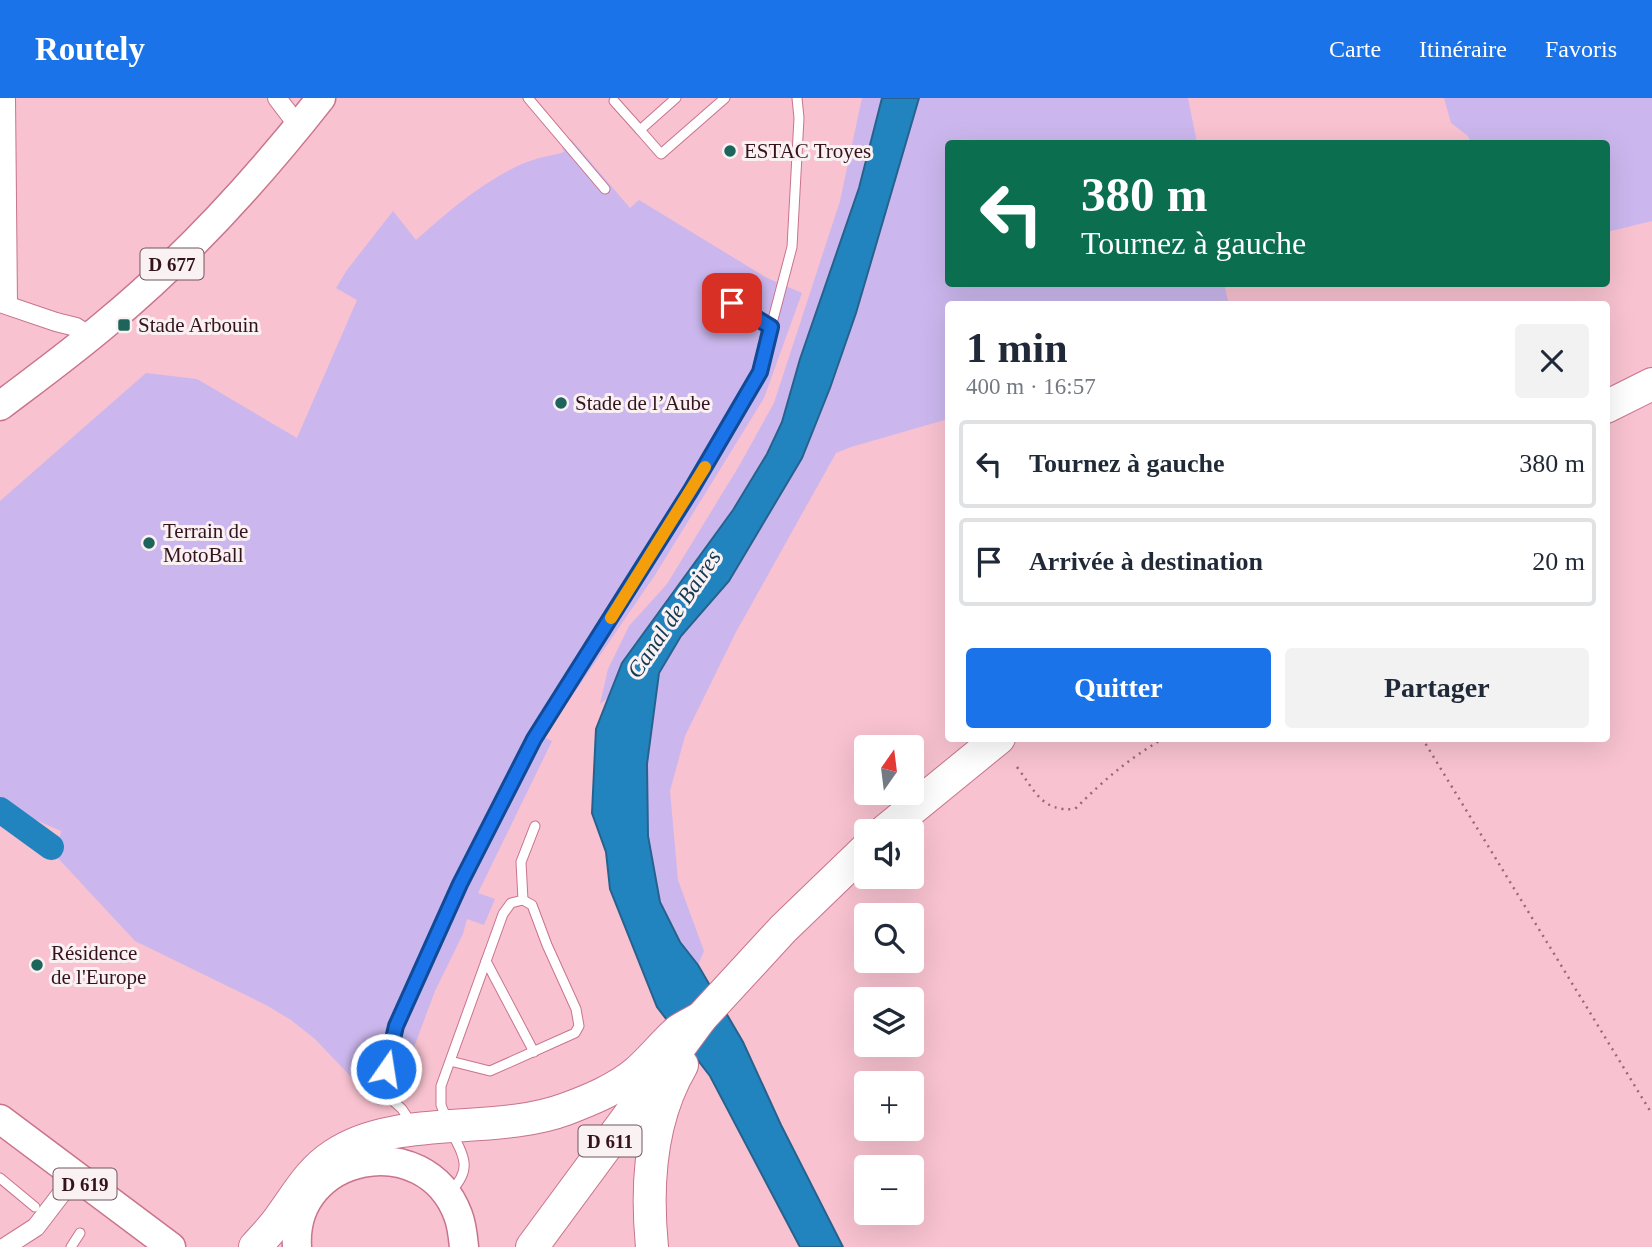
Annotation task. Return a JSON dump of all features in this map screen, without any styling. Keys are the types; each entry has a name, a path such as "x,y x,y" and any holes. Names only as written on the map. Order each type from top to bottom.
{"highway":[{"path":"1610,405 1652,384"},
{"path":"900,819 994,742"},
{"path":"255,1247 275,1234 297,1191 320,1166 335,1154 366,1138 416,1130 504,1124 531,1119 593,1099 674,1055 734,990 783,929 854,861"},
{"path":"652,1247 650,1183 653,1150 674,1055 701,1018 734,990"},
{"name":"D 611","path":"538,1240 674,1055"}],"main road":[{"name":"D 677","path":"0,407 82,343 174,261 239,194 299,127 321,98"},
{"name":"D 619","path":"0,1119 171,1247"},
{"path":"297,1247 304,1209 315,1191 328,1178 360,1163 375,1160 408,1165 429,1176 447,1195 459,1216 464,1247"}],"street":[{"path":"6,98 4,304 56,323 76,327 82,343"},
{"path":"277,98 299,127"},
{"path":"5,1247 36,1227 75,1176"}],"lane":[{"path":"528,98 605,189"},
{"path":"640,130 676,98"},
{"path":"614,99 661,154 725,98"},
{"path":"416,1130 402,1109 382,1091 401,1014 460,884 534,739 691,490 760,372 792,247 799,117 797,98"},
{"path":"732,303 771,327"},
{"path":"523,900 522,862 535,826"},
{"path":"447,1195 462,1180 466,1166 441,1105 441,1086 450,1061 486,961 503,914 511,903 523,900 532,905 547,946 576,1009 579,1026 575,1033 490,1071 450,1061"},
{"path":"486,961 534,1052"},
{"path":"0,1178 36,1207"},
{"path":"71,1247 80,1233"}],"path":[{"path":"1017,767 1048,807 1075,809 1109,774 1157,742"},
{"path":"1424,742 1652,1114"}],"shaded area":[{"path":"862,98 882,98 881,106 859,188 800,359 782,422 767,454 733,510 622,663 610,696 600,704 608,669 629,626 667,584 774,403 840,201"},
{"path":"919,98 1188,98 1196,140 945,140 945,287 1225,287 1228,301 945,301 945,420 836,453 736,632 685,736 670,791 678,880 704,951 698,965 680,942 660,902 648,836 647,764 659,673 681,636 729,581 802,458 831,388 856,313"},
{"path":"1444,98 1652,98 1652,221 1610,231 1610,140 1470,140 1451,123"},
{"path":"571,139 630,208 639,200 767,278 802,293 764,398 655,575 544,737 552,741 478,893 495,899 484,925 467,919 409,1059 404,1058 398,1077 413,1083 409,1091 405,1090 403,1095 385,1089 379,1106 315,1039 291,1020 135,941 56,856 61,831 0,804 0,501 146,373 197,379 297,438 357,300 336,288 393,211 416,240 453,208 493,179 527,162 564,152 562,147"}],"water":[{"name":"Canal de Baires","path":"882,98 919,98 856,313 830,388 802,458 729,581 681,636 659,673 647,764 648,836 660,902 680,942 698,965 743,1042 781,1125 843,1247 800,1247 710,1076 657,1007 610,889 606,852 592,813 596,729 622,663 733,510 767,454 782,422 800,359 859,188"}],"waterway":[{"path":"0,810 51,847"}],"slow traffic":[{"path":"611,618 705,467"}],"place":[{"name":"ESTAC Troyes","path":"730,151"},
{"name":"Stade Arbouin","path":"124,325"},
{"name":"Stade de l’Aube","path":"561,403"},
{"name":"Terrain de MotoBall","path":"149,543"},
{"name":"Résidence de l'Europe","path":"37,965"}],"route":[{"path":"386,1069 396,1026 460,884 534,739 678,514 760,372 771,327 732,303"}]}
